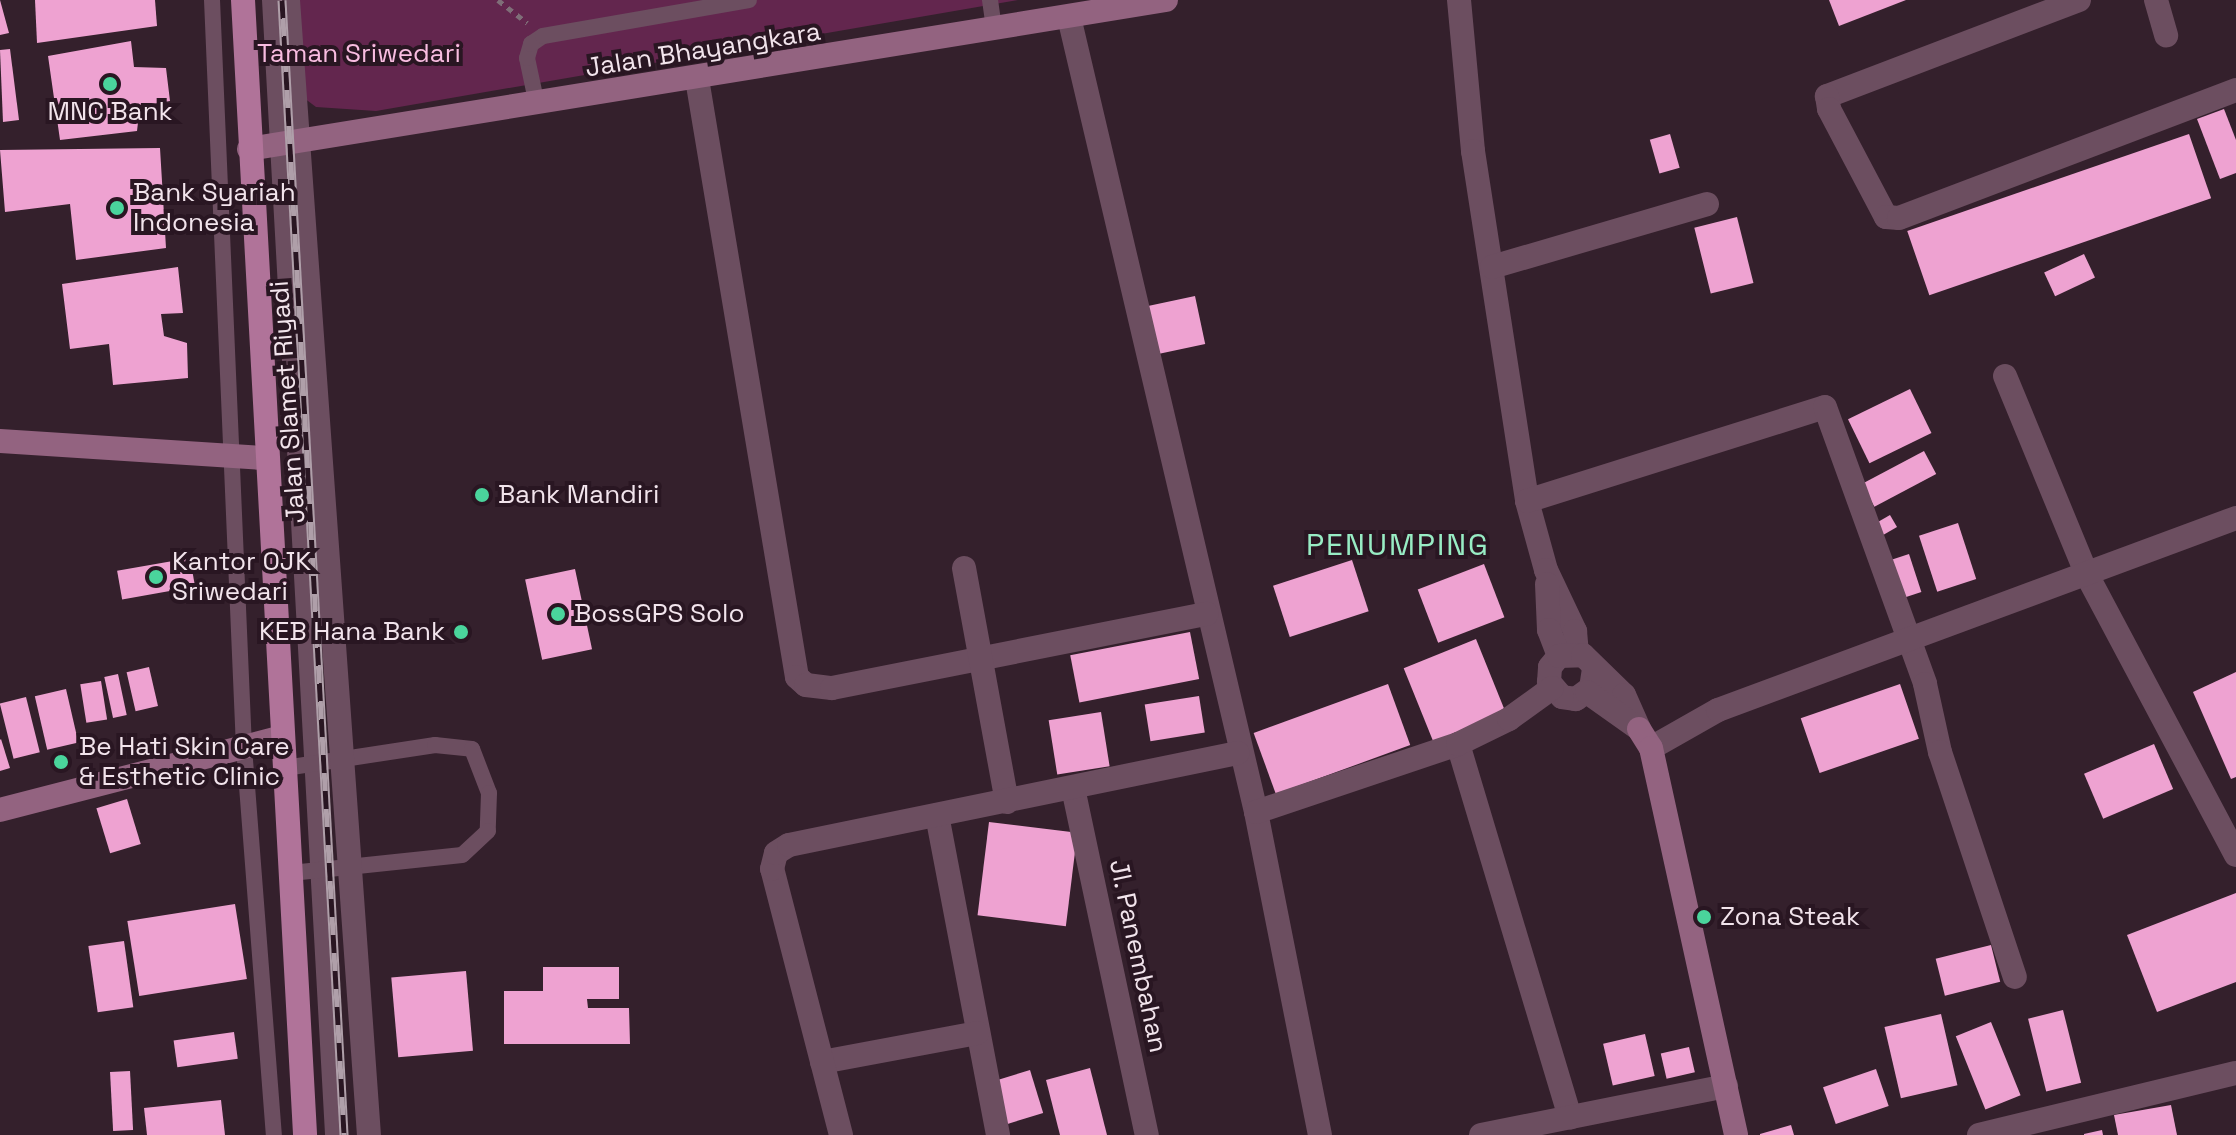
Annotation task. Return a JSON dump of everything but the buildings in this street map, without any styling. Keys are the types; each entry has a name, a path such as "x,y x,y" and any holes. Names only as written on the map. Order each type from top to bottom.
{"main road":[{"path":"243,0 305,1135"},
{"name":"Jalan Bhayangkara","path":"249,149 537,105 1166,0"},
{"path":"0,441 266,458"},
{"path":"0,810 283,737"},
{"path":"1645,738 1736,1135"}],"street":[{"name":"Jalan Slamet Riyadi","path":"288,0 288,142 343,759 369,1135"},
{"path":"1459,0 1473,151 1527,501 1546,570 1575,631 1579,668 1568,698 1552,688"},
{"path":"2079,0 1827,96 1829,109 1886,217 1899,218 2236,90"},
{"path":"2156,0 2166,36"},
{"path":"1069,17 1238,753 1256,812 1320,1135"},
{"path":"697,79 792,663 806,685 832,688 1207,614"},
{"path":"1492,267 1707,204"},
{"path":"2005,376 2087,575 2236,855"},
{"path":"1527,501 1825,407 1909,639 1940,752 2015,977"},
{"path":"1552,688 1550,667 1579,668 1624,695 1645,738 2236,518"},
{"path":"964,568 1007,802"},
{"path":"1256,812 1458,744 1509,719 1552,688"},
{"path":"1458,744 1570,1118"},
{"path":"841,1135 772,869 776,853 789,845 1238,753"},
{"name":"Jl. Panembahan","path":"1073,788 1147,1135"},
{"path":"937,815 998,1135"},
{"path":"822,1062 977,1033"},
{"path":"1979,1135 2236,1073"},
{"path":"1481,1135 1726,1086"}],"lane":[{"path":"212,0 229,456 244,747 274,1135"},
{"path":"270,0 288,142 313,763 333,1135"},
{"path":"537,105 527,58 531,44 543,36 749,0"},
{"path":"990,0 994,30"},
{"path":"285,768 435,745 472,749 489,793 488,831 462,855 291,873"}],"path":[{"path":"498,0 543,36"}],"green space":[{"name":"Taman Sriwedari","path":"298,0 1018,0 376,111 316,107 304,98"}],"railway":[{"path":"282,0 344,1135"}],"place":[{"name":"MNC Bank","path":"110,84"},
{"name":"Bank Syariah Indonesia","path":"117,208"},
{"name":"Bank Mandiri","path":"482,495"},
{"name":"Kantor OJK Sriwedari","path":"156,577"},
{"name":"BossGPS Solo","path":"558,614"},
{"name":"KEB Hana Bank","path":"461,632"},
{"name":"Be Hati Skin Care & Esthetic Clinic","path":"61,762"},
{"name":"Zona Steak","path":"1704,917"}],"district":[{"name":"PENUMPING","path":"1398,545"}]}
